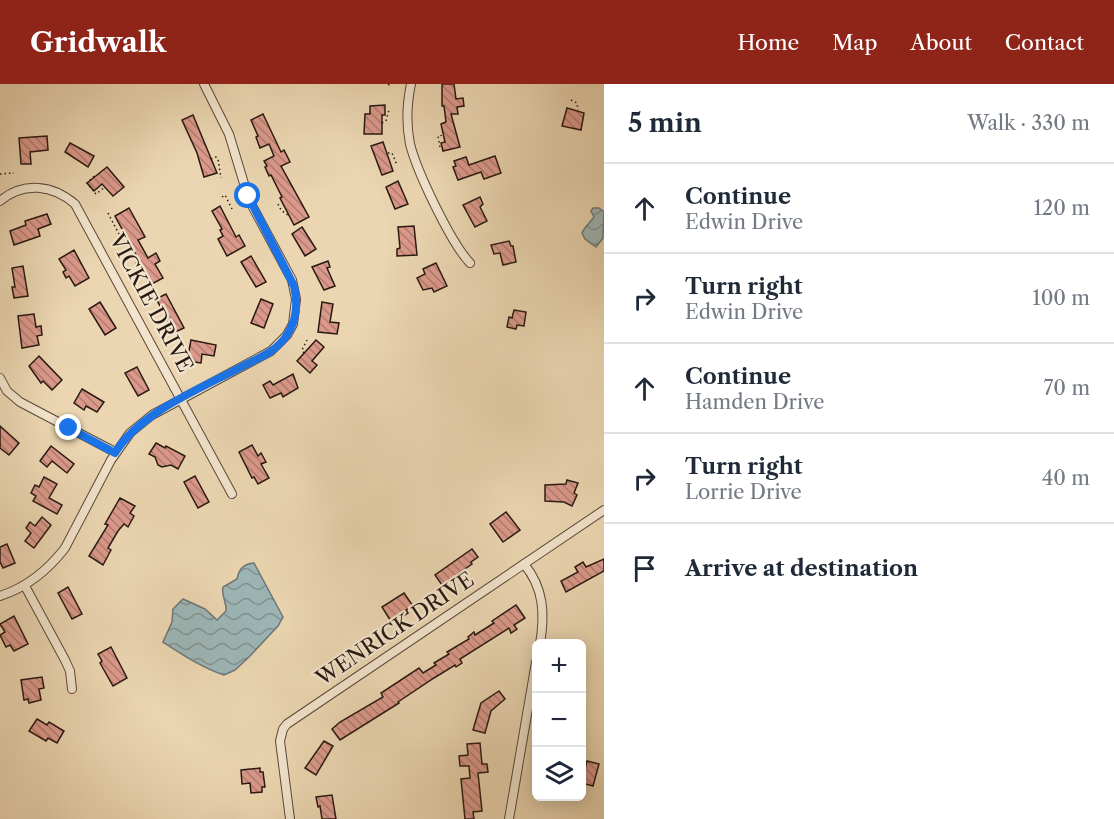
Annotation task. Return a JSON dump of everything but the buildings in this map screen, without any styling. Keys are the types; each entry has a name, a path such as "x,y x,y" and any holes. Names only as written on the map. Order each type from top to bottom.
{"street":[{"path":"0,596 25,586 46,570 65,548 115,453 124,439 140,423 271,351 287,335 293,324 297,306 292,280 249,200 229,134 204,84"},
{"path":"411,84 408,124 413,154 452,237 461,254 470,263"},
{"name":"VICKIE DRIVE","path":"0,201 18,190 38,187 58,192 75,204 232,494"},
{"path":"0,378 6,391 20,402 115,453"},
{"name":"WENRICK DRIVE","path":"290,819 280,741 287,724 604,510"},
{"path":"524,564 542,600 541,639"},
{"path":"25,586 65,660 70,671 72,689"},
{"path":"509,819 532,690"}],"path":[{"path":"571,100 578,105 578,110"},
{"path":"382,123 386,121 389,110"},
{"path":"440,147 438,136 444,135"},
{"path":"388,153 392,153 397,165"},
{"path":"210,159 216,157 218,159 221,178"},
{"path":"0,174 14,173"},
{"path":"94,176 87,183 96,194 105,187"},
{"path":"222,197 225,195 232,208"},
{"path":"278,204 281,210 289,216"},
{"path":"108,213 120,236 125,236"},
{"path":"304,353 302,350 307,340"}],"water":[{"path":"593,208 599,208 604,212 603,238 596,247 585,239 582,233 594,217 591,211"},
{"path":"254,563 283,617 278,626 235,670 224,675 216,672 163,642 172,622 173,609 183,599 205,609 217,620 226,611 223,587 237,579 242,567"}],"route":[{"path":"69,428 115,453 124,439 140,423 271,351 287,335 296,312 297,299 294,286 248,196"}]}
